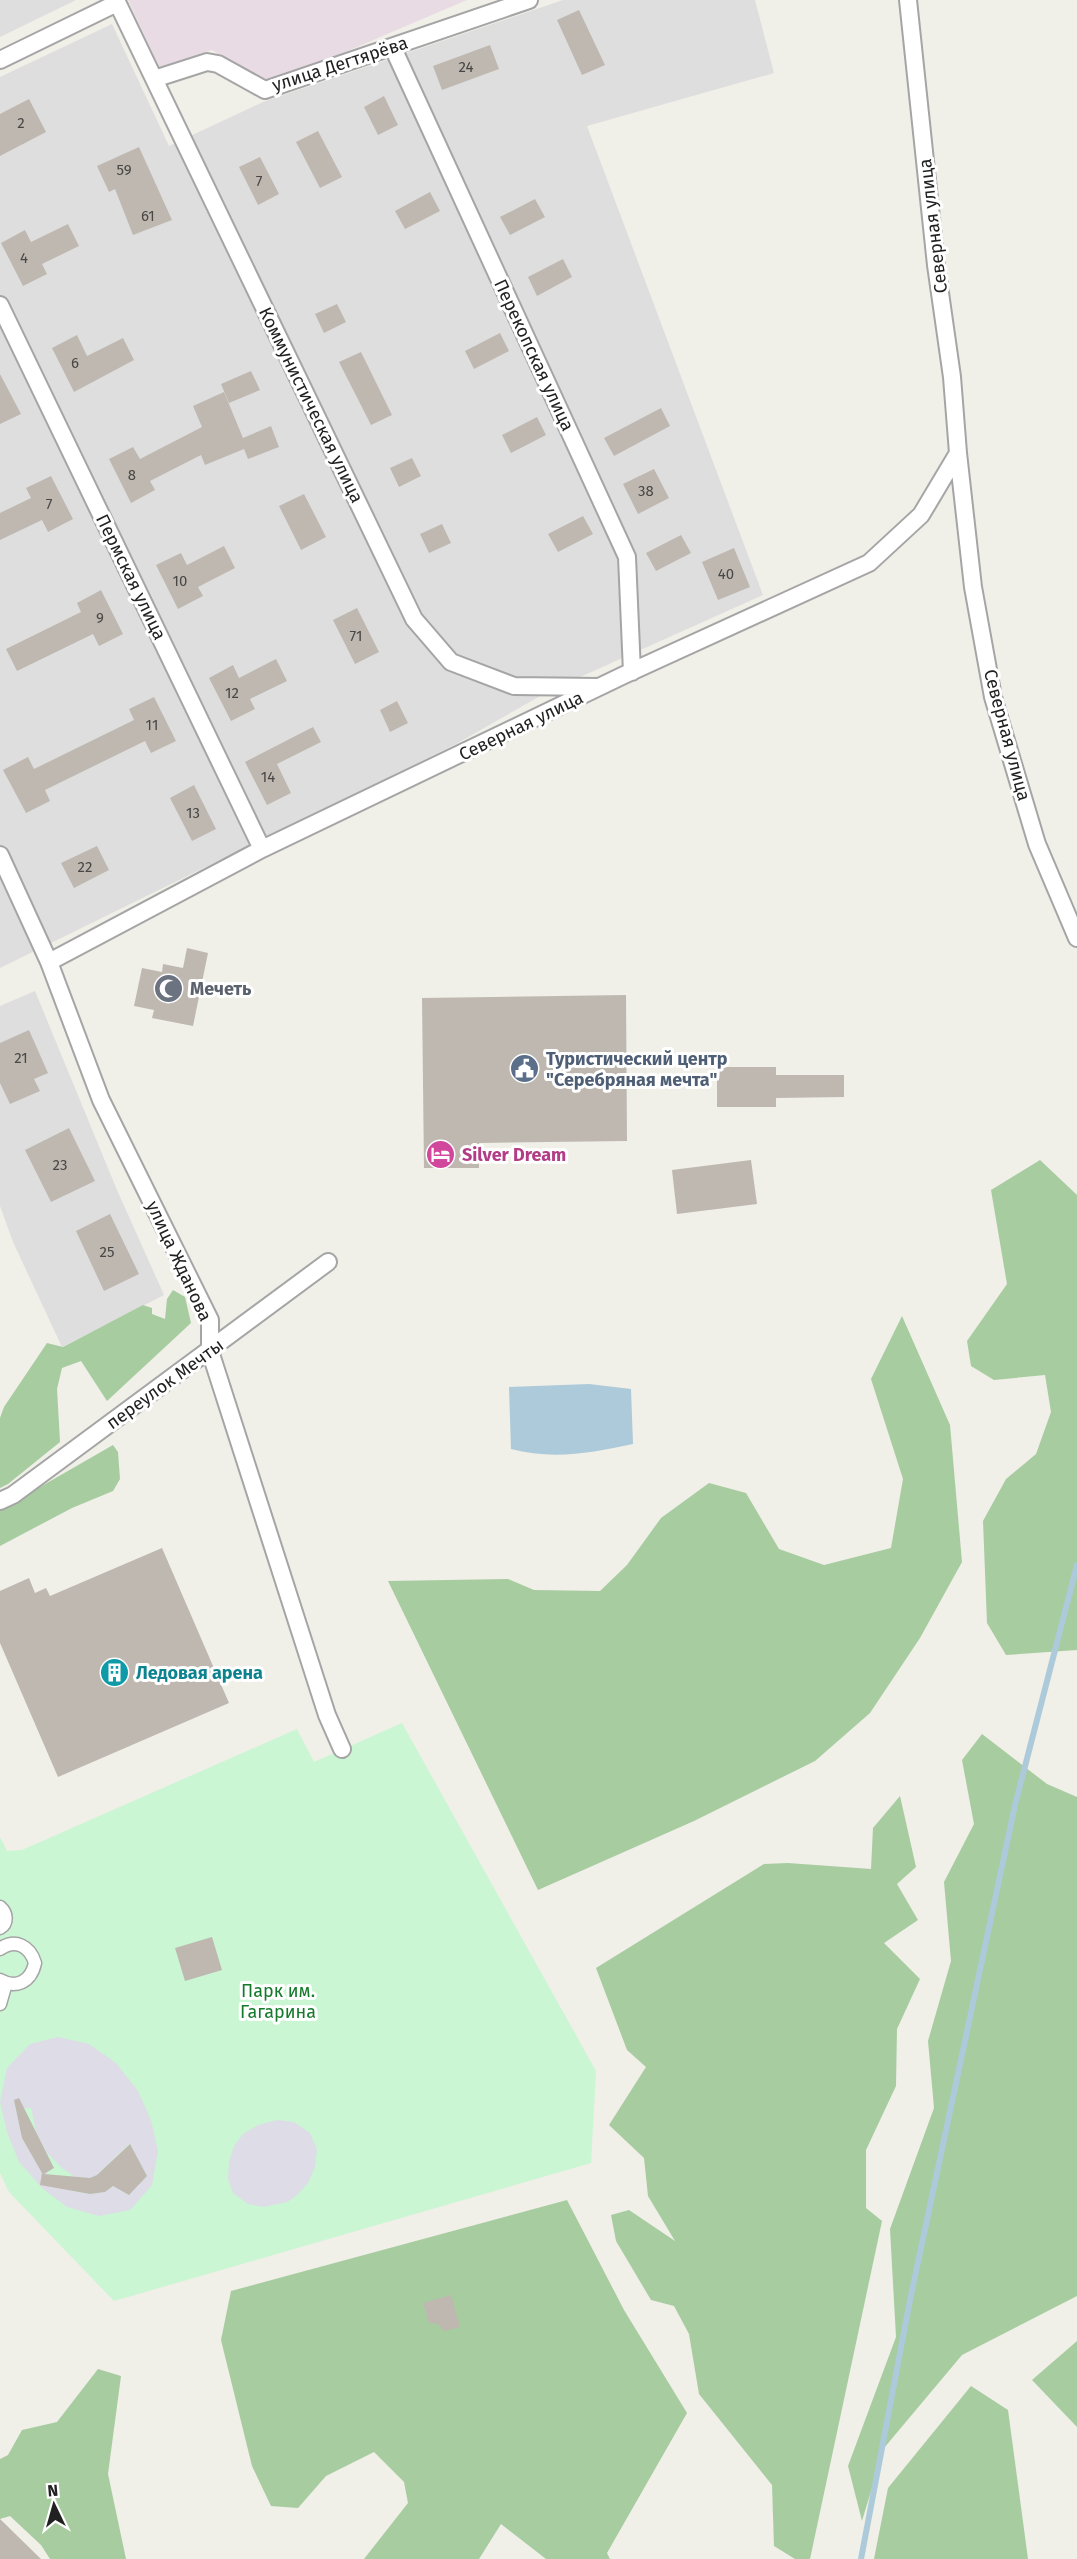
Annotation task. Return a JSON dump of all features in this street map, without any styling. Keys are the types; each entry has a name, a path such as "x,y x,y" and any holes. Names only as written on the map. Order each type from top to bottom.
{"street":[{"name":"улица Дегтярёва","path":"154,79 207,62 218,64 265,90 529,0"},
{"name":"Северная улица","path":"908,0 936,265 952,377 973,587 993,697 1037,844 1077,938"},
{"path":"0,60 117,1"},
{"name":"Коммунистическая улица","path":"117,1 414,619 452,662 514,686 602,687"},
{"name":"Перекопская улица","path":"393,48 627,558 632,672"},
{"name":"Пермская улица","path":"0,305 262,849"},
{"name":"Северная улица","path":"49,962 262,849 632,672 869,563 921,515 958,453"},
{"name":"улица Жданова","path":"0,855 49,962 101,1101 210,1320 210,1351 327,1715 342,1749"},
{"name":"переулок Мечты","path":"0,1500 13,1495 327,1262"},
{"path":"0,1907 6,1915 0,1928"},
{"path":"0,2004 3,1982 15,1985 29,1978 34,1963 28,1949 13,1943 2,1943"}],"shaded area":[{"path":"0,0 76,0 0,37"},
{"path":"128,0 467,0 268,85 212,50 159,67"},
{"path":"563,0 755,0 774,73 587,126 763,595 549,691 456,744 0,968 0,77 112,24 169,146 263,102"},
{"path":"35,991 117,1190 164,1295 62,1347 13,1242 0,1206 0,1006"},
{"path":"58,2037 89,2044 116,2063 138,2091 151,2120 158,2151 152,2185 130,2210 99,2216 67,2207 42,2188 19,2162 7,2132 0,2102 7,2068 30,2044","holes":["31,2108 36,2132 47,2153 75,2177 90,2178 97,2175 129,2144 147,2176 129,2195 113,2186 105,2192 90,2194 72,2191 55,2181 37,2164 22,2138 16,2109"]},
{"path":"277,2120 294,2122 310,2133 317,2149 315,2167 308,2183 287,2202 263,2207 248,2204 233,2193 228,2179 229,2162 234,2146 243,2134 258,2125"}],"green space":[{"path":"1040,1160 1077,1195 1077,1650 1006,1655 987,1623 983,1521 1006,1479 1036,1454 1051,1412 1045,1375 994,1380 971,1366 967,1341 1007,1284 991,1190"},
{"path":"173,1290 185,1297 191,1323 107,1401 81,1361 62,1368 57,1389 60,1442 0,1488 0,1418 4,1407 47,1343 63,1347 143,1305 152,1308 152,1314 165,1319 167,1299"},
{"path":"902,1316 950,1425 962,1562 920,1638 870,1713 815,1761 694,1821 538,1890 388,1581 508,1579 534,1590 600,1591 627,1565 661,1518 709,1483 746,1493 779,1549 824,1565 891,1548 903,1479 871,1379"},
{"path":"113,1445 118,1452 120,1479 113,1491 72,1508 0,1546 0,1510"},
{"name":"Парк им. Гагарина","path":"402,1723 596,2071 591,2163 114,2301 9,2192 0,2173 0,1837 7,1851 22,1850 297,1729 314,1762"},
{"path":"982,1734 1047,1784 1077,1797 1077,2296 962,2355 884,2448 862,2521 848,2466 896,2337 890,2229 934,2108 928,2041 951,1961 944,1882 974,1824 962,1760"},
{"path":"900,1796 916,1867 897,1884 918,1920 884,1943 920,1979 897,2029 896,2086 866,2150 866,2208 882,2221 810,2559 795,2559 774,2546 772,2485 699,2394 689,2334 674,2306 651,2300 616,2241 611,2215 629,2210 675,2241 648,2196 644,2158 609,2125 646,2067 627,2050 596,1968 764,1864 788,1863 871,1869 873,1828"},
{"path":"567,2200 624,2310 687,2413 607,2553 610,2559 546,2559 501,2524 479,2559 364,2559 408,2503 404,2482 374,2452 326,2476 298,2508 271,2506 252,2466 221,2340 231,2291"},
{"path":"1077,2341 1077,2427 1032,2380"},
{"path":"98,2369 121,2376 108,2474 126,2559 50,2559 41,2545 10,2516 0,2519 0,2459 8,2455 22,2430 57,2422"},
{"path":"971,2386 1008,2410 1028,2559 874,2559 888,2488"}],"water":[{"path":"589,1384 631,1389 633,1444 557,1455 511,1449 509,1387"}],"building":[{"path":"579,10 605,65 582,75 557,20"},
{"path":"490,45 499,69 442,90 433,66"},
{"path":"384,96 398,125 378,135 364,107"},
{"path":"29,99 46,132 0,156 0,114"},
{"path":"318,131 342,177 320,188 296,142"},
{"path":"139,147 172,220 133,235 115,189 109,192 97,166"},
{"path":"260,157 279,194 258,205 239,167"},
{"path":"430,192 440,211 405,229 395,211"},
{"path":"535,199 545,217 510,235 500,217"},
{"path":"68,224 79,246 42,264 47,274 23,286 1,243 25,230 31,242"},
{"path":"563,259 572,277 537,296 528,277"},
{"path":"337,304 346,322 324,333 315,314"},
{"path":"500,333 509,351 474,369 465,351"},
{"path":"77,335 87,356 123,338 134,360 74,392 52,348"},
{"path":"361,352 392,415 371,425 339,362"},
{"path":"251,371 260,390 229,403 221,384"},
{"path":"0,374 21,414 0,424"},
{"path":"224,392 243,438 271,426 279,447 248,459 244,449 205,465 201,455 150,481 155,490 131,503 109,459 133,447 140,459 202,427 193,406"},
{"path":"661,408 670,426 614,456 604,438"},
{"path":"537,417 546,435 511,453 502,435"},
{"path":"412,458 421,476 399,487 390,468"},
{"path":"654,469 669,498 638,514 623,484"},
{"path":"51,476 73,519 48,532 42,520 0,540 0,513 31,498 26,488"},
{"path":"304,494 326,537 301,550 279,506"},
{"path":"583,516 593,534 558,552 548,534"},
{"path":"442,524 451,543 429,553 420,534"},
{"path":"681,535 691,553 656,571 646,553"},
{"path":"224,546 235,568 198,587 203,596 178,609 156,565 181,553 187,565"},
{"path":"734,548 750,587 718,600 702,562"},
{"path":"101,590 123,634 99,646 93,634 17,671 6,649 81,612 77,603"},
{"path":"357,608 379,652 355,664 333,620"},
{"path":"276,659 287,681 250,699 255,709 231,721 209,678 233,665 239,678"},
{"path":"154,697 176,741 151,753 145,741 45,790 50,801 26,813 3,770 28,757 34,769 134,720 129,709"},
{"path":"397,701 408,723 390,732 380,710"},
{"path":"313,727 321,742 277,764 291,793 267,805 245,762"},
{"path":"194,785 216,829 192,841 170,798"},
{"path":"97,846 109,870 74,888 61,863"},
{"name":"Мечеть","path":"187,948 208,953 193,1026 152,1018 154,1010 134,1006 142,968 162,972 163,964 183,968"},
{"name":"Туристический центр \"Серебряная мечта\"","path":"626,995 627,1141 479,1143 479,1168 424,1168 422,998"},
{"path":"29,1030 48,1073 34,1079 40,1091 10,1104 0,1083 0,1043"},
{"path":"717,1067 776,1067 776,1075 844,1075 844,1097 776,1098 776,1107 717,1107"},
{"path":"69,1128 95,1181 51,1202 25,1150"},
{"path":"751,1160 757,1204 677,1214 672,1170"},
{"path":"110,1214 139,1274 104,1291 76,1231"},
{"name":"Ледовая арена","path":"162,1548 229,1703 58,1777 0,1643 0,1591 29,1578 35,1593 46,1588 50,1596"},
{"path":"212,1937 222,1970 185,1981 175,1948"},
{"path":"19,2098 54,2168 44,2174 90,2178 97,2175 130,2144 147,2176 129,2195 113,2186 105,2192 90,2194 40,2185 42,2173 22,2138 14,2100"},
{"path":"451,2295 460,2327 444,2331 438,2324 429,2323 423,2303"},
{"path":"0,2519 41,2559 0,2559"}],"waterway":[{"path":"861,2559 910,2300 1015,1805 1077,1565"}],"place":[{"name":"Мечеть","path":"169,989"},
{"name":"Туристический центр \"Серебряная мечта\"","path":"525,1069"},
{"name":"Silver Dream","path":"441,1155"},
{"name":"Ледовая арена","path":"115,1673"}]}
